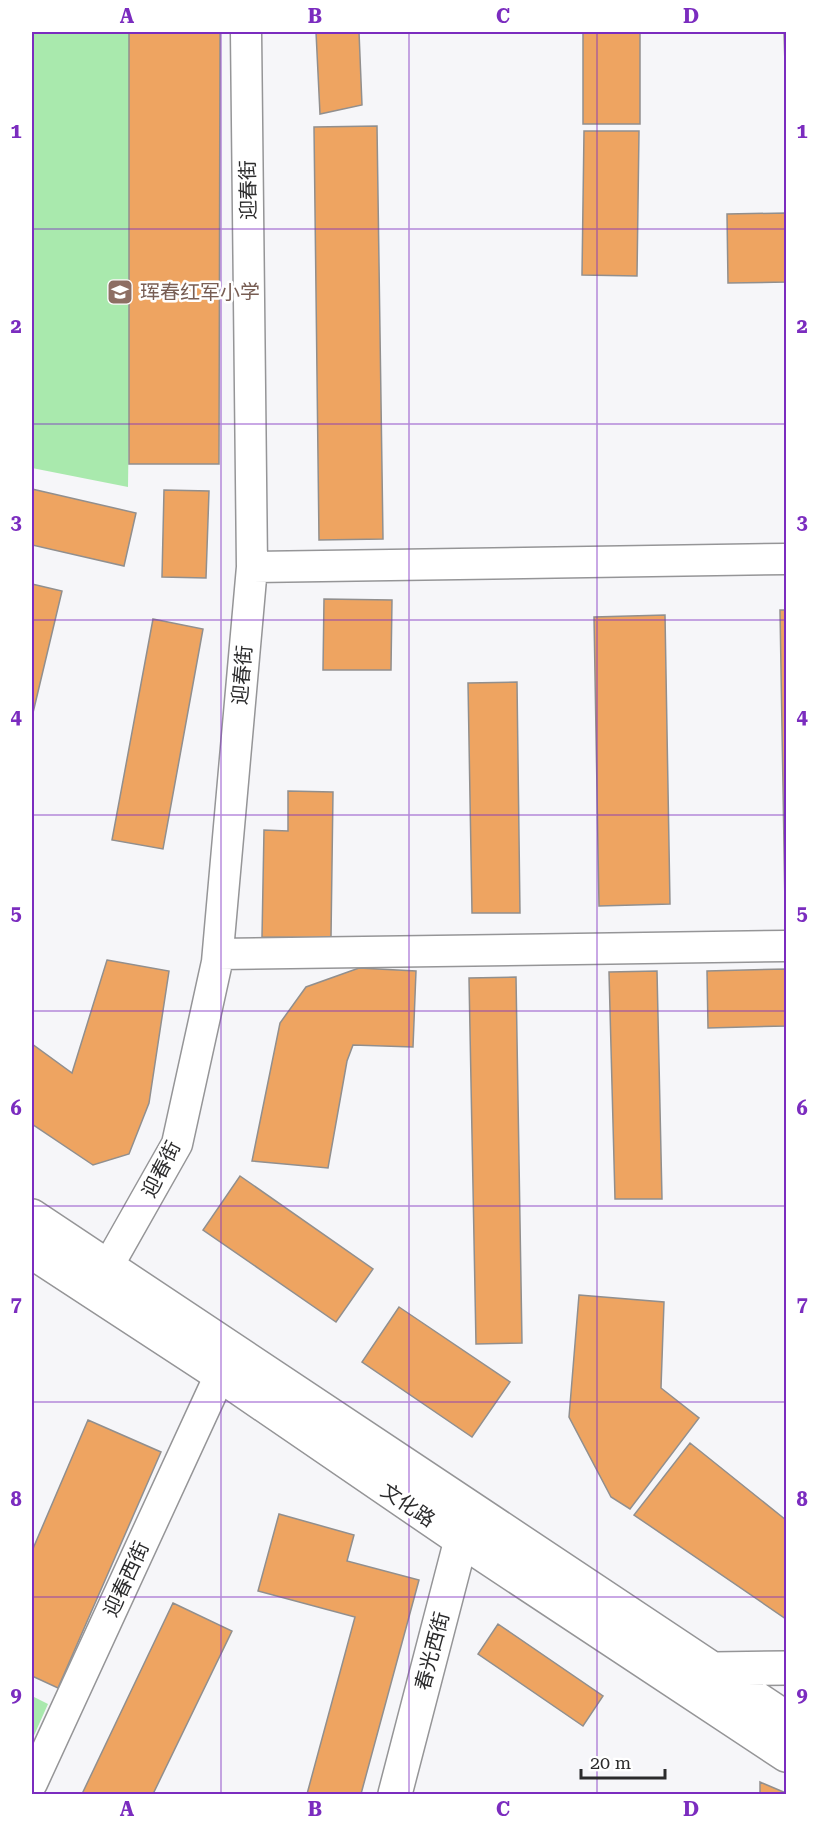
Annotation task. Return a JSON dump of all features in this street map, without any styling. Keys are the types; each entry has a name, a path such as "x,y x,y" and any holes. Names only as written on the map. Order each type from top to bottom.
{"main road":[{"name":"文化路","path":"32,1216 99,1278 220,1375 460,1540 786,1755"},
{"name":"文化路","path":"32,1252 99,1278 477,1511 786,1718"},
{"name":"春光西街","path":"395,1794 460,1540 477,1511"},
{"path":"714,1669 786,1668"}],"street":[{"name":"迎春街","path":"99,1278 177,1144 218,954 252,567 246,32"},
{"path":"252,567 786,559"},
{"path":"218,954 786,946"},
{"name":"迎春西街","path":"32,1783 220,1375"}],"green space":[{"path":"32,32 134,32 128,487 32,468"},
{"path":"32,1696 48,1704 32,1740"}],"building":[{"path":"129,32 220,32 219,464 129,464"},
{"path":"316,32 359,32 362,105 320,114"},
{"path":"583,32 640,32 640,124 583,124"},
{"path":"784,32 786,32 786,98"},
{"path":"377,126 383,539 319,540 314,127"},
{"path":"584,131 639,131 637,276 582,275"},
{"path":"786,213 786,282 728,283 727,214"},
{"path":"786,333 786,544 785,544"},
{"path":"32,489 136,513 124,566 32,545"},
{"path":"164,490 209,491 206,578 162,577"},
{"path":"32,584 62,591 32,717"},
{"path":"324,599 392,600 391,670 323,670"},
{"path":"780,610 786,610 786,906 785,906"},
{"path":"665,615 670,904 599,906 594,617"},
{"path":"153,619 203,629 163,849 112,840"},
{"path":"517,682 520,913 472,913 468,683"},
{"path":"288,791 333,792 331,938 262,937 264,830 288,831"},
{"path":"107,960 169,971 149,1103 129,1154 93,1165 32,1124 32,1044 72,1073"},
{"path":"359,968 416,971 413,1047 353,1045 347,1061 328,1168 252,1161 280,1023 306,987"},
{"path":"786,969 786,1026 708,1028 707,971"},
{"path":"657,971 662,1199 615,1199 609,972"},
{"path":"516,977 522,1343 476,1344 469,978"},
{"path":"240,1176 373,1269 336,1322 203,1230"},
{"path":"579,1295 664,1302 661,1388 699,1418 630,1509 611,1497 569,1417"},
{"path":"399,1307 510,1382 472,1437 362,1362"},
{"path":"88,1420 161,1452 58,1688 32,1676 32,1551"},
{"path":"690,1443 786,1520 786,1619 634,1515"},
{"path":"279,1514 354,1535 347,1561 419,1580 361,1794 307,1794 355,1617 258,1591"},
{"path":"173,1603 232,1631 153,1794 82,1794"},
{"path":"498,1624 603,1696 583,1726 478,1654"},
{"path":"760,1782 786,1793 786,1794 760,1794"}],"place":[{"name":"珲春红军小学","path":"120,292"}]}
